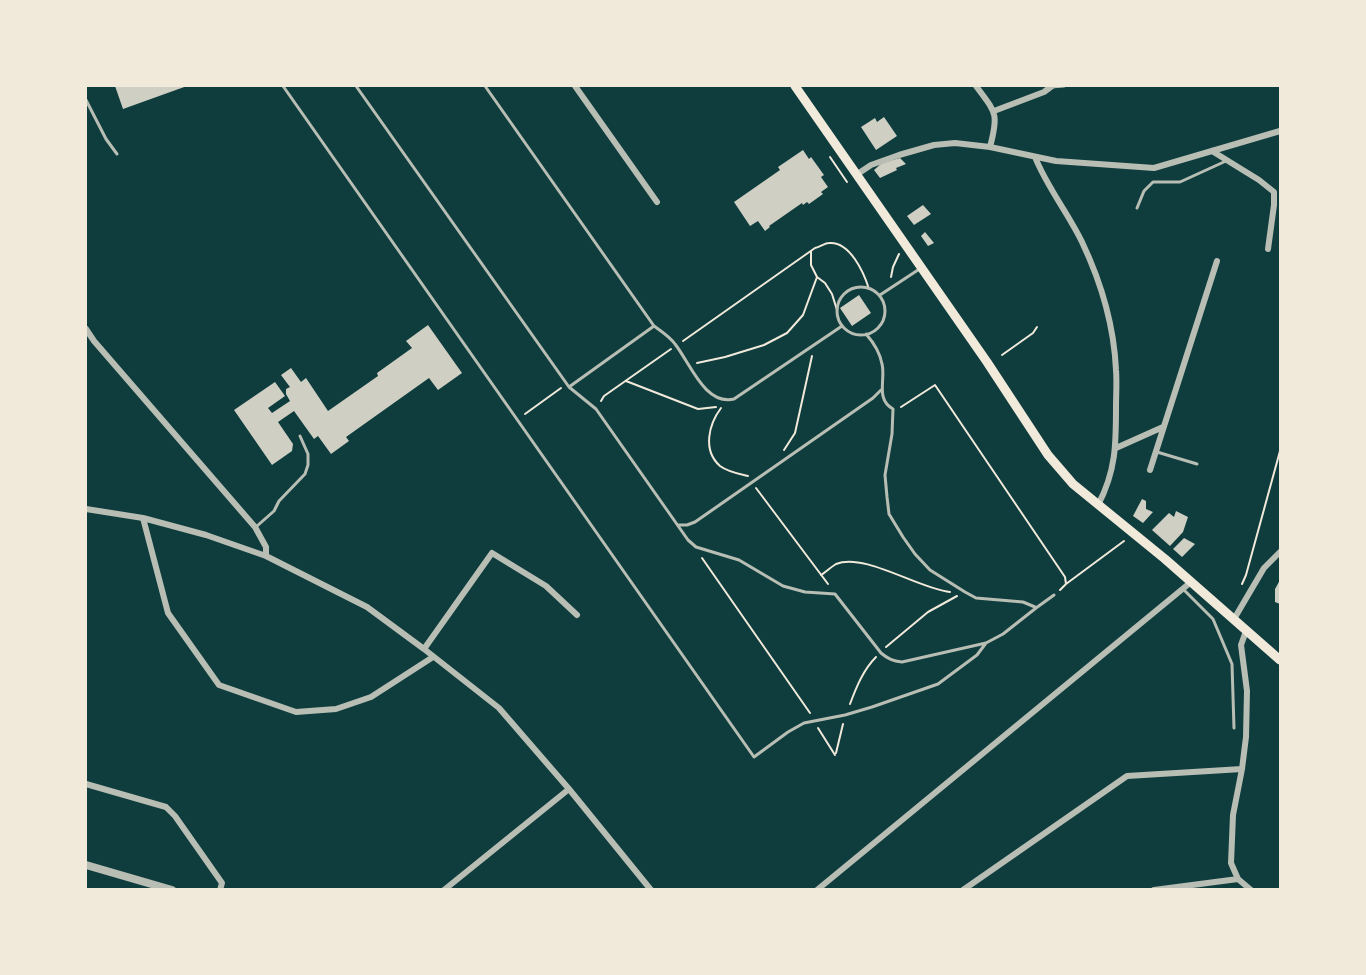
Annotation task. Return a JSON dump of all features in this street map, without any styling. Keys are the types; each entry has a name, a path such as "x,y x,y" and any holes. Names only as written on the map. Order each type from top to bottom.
{"main road":[{"path":"795,86 987,362 1048,455 1073,484 1098,506 1281,660"}],"street":[{"path":"575,86 657,202"},
{"path":"976,86 994,111 995,126 990,147"},
{"path":"994,111 1048,88"},
{"path":"856,175 890,158 934,145 955,143 990,147 1056,161 1154,168 1281,131"},
{"path":"1212,151 1274,192 1268,249"},
{"path":"1035,158 1082,241 1100,284 1111,325 1116,369 1116,448 1111,473 1098,506"},
{"path":"1150,470 1217,261"},
{"path":"86,328 94,341 255,527 267,547 266,556"},
{"path":"1116,448 1163,427"},
{"path":"86,509 143,518 206,535 266,556 367,607 499,708 569,789 651,890"},
{"path":"143,518 168,613 219,685 296,712 336,709 371,697 433,657"},
{"path":"424,649 492,553 546,586 577,615"},
{"path":"1234,619 1264,568 1280,553"},
{"path":"821,889 1191,582"},
{"path":"1246,631 1241,645 1247,691 1246,737 1233,815 1231,863 1238,879 1251,890"},
{"path":"963,890 1127,776 1242,769"},
{"path":"86,784 166,807 175,816 222,883 220,890"},
{"path":"444,890 569,789"},
{"path":"86,865 172,890"},
{"path":"1154,890 1238,879"}],"lane":[{"path":"283,86 754,757 804,723 872,707 938,684 977,655 986,643"},
{"path":"356,86 569,387 596,409 688,540 696,547 739,560 783,586 806,592 835,594 881,653 894,661 902,662 986,643 1003,634 1054,595"},
{"path":"485,86 654,326 674,342 696,377 714,396 727,401 734,399 842,326"},
{"path":"1048,88 1064,86"},
{"path":"86,100 106,139 117,154"},
{"path":"1137,208 1144,191 1153,182 1180,182 1228,161"},
{"path":"880,295 921,268"},
{"path":"857,287 869,288 880,295 884,302 885,317 876,330 866,334 854,334 842,326 838,318 838,302 849,290 857,287"},
{"path":"569,387 654,326"},
{"path":"866,334 878,351 883,366 881,390 888,406 893,409 892,434 885,475 889,514 903,537 930,570 976,598 1023,602 1036,608"},
{"path":"678,525 695,522 873,398 881,390"},
{"path":"255,527 274,511 279,501 305,474 308,454 300,436"},
{"path":"1156,452 1197,464"},
{"path":"1182,589 1213,619 1232,664 1234,728"}],"path":[{"path":"825,150 849,185"},
{"path":"596,409 604,396 811,251 829,243 837,244 849,251 860,266 869,288"},
{"path":"894,286 890,280 900,253 898,249"},
{"path":"811,251 811,265 832,294 837,310"},
{"path":"688,365 764,345 787,333 803,315 818,277"},
{"path":"1002,355 1033,333 1037,327"},
{"path":"780,462 785,447 795,433 814,345"},
{"path":"626,381 698,409 718,406 727,401"},
{"path":"893,409 897,409 935,385 1065,577 1066,584"},
{"path":"518,419 563,386 569,387"},
{"path":"727,401 716,416 710,430 711,453 720,466 734,473 760,477"},
{"path":"1246,575 1281,451"},
{"path":"752,483 835,594"},
{"path":"1054,595 1134,534"},
{"path":"696,547 816,721 816,725 836,755"},
{"path":"821,575 834,565 855,562 882,569 946,592 965,592"}],"building":[{"path":"115,86 187,86 123,109"},
{"path":"884,117 897,136 876,150 861,127 875,118 877,122"},
{"path":"803,150 824,175 821,177 828,187 821,192 823,194 809,204 807,202 803,205 802,203 765,231 758,221 750,226 734,202 780,170 778,167"},
{"path":"900,158 906,164 880,178 874,170 882,163"},
{"path":"923,205 931,214 914,225 907,216"},
{"path":"925,232 934,243 928,246 921,236"},
{"path":"859,295 871,313 852,326 840,308"},
{"path":"428,325 462,373 438,390 429,378 346,437 349,441 331,454 318,436 314,439 294,411 278,422 293,444 292,451 272,465 234,410 275,382 285,396 268,408 272,413 290,401 286,389 290,387 281,375 291,368 301,382 306,378 328,411 378,376 377,373 412,348 406,341"},
{"path":"1142,499 1146,501 1146,509 1153,512 1143,523 1133,516"},
{"path":"1176,511 1188,517 1183,532 1170,546 1152,530 1169,513 1174,517"},
{"path":"1184,538 1195,544 1182,557 1173,549"},
{"path":"1280,580 1280,604 1275,602 1275,589"}]}
